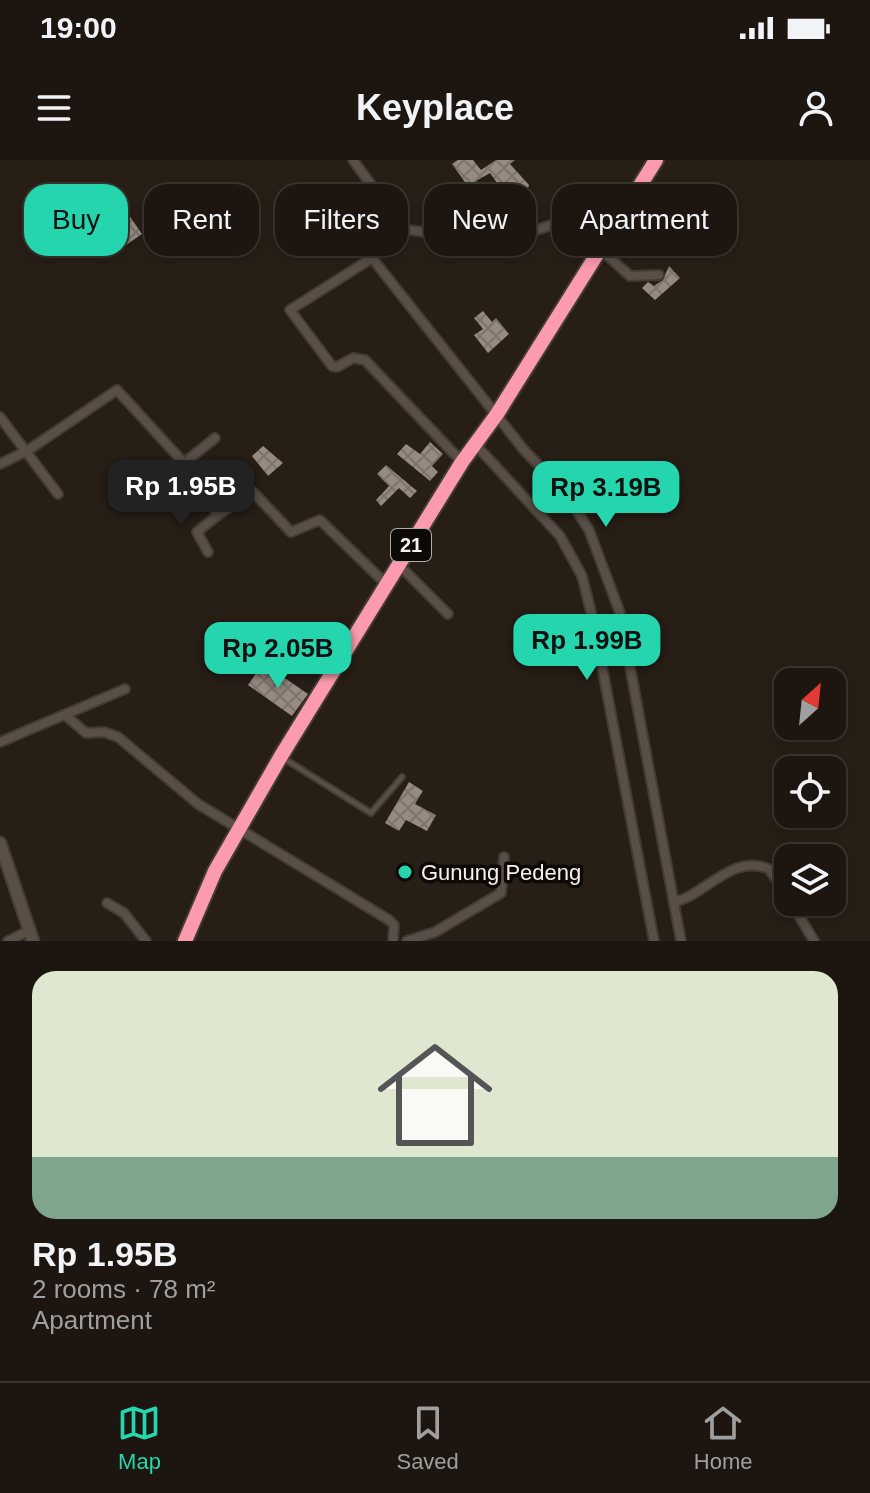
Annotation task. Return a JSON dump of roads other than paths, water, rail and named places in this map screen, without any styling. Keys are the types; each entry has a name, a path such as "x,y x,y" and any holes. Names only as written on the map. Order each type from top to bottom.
{"highway":[{"name":"21","path":"641,184 656,160"},
{"name":"21","path":"185,941 238,828 281,756 462,462 497,414 597,256"}],"main road":[{"path":"0,843 32,935"}],"street":[{"path":"353,160 371,184"},
{"path":"408,230 462,237 496,237 526,233 552,225"},
{"path":"608,256 630,276 659,275"},
{"path":"462,462 365,360 353,358 337,367 332,366 290,310 372,258 497,414 566,494 589,530 615,599 681,941"},
{"path":"0,464 27,451 117,390 184,463 218,515"},
{"path":"0,417 58,494"},
{"path":"184,463 215,438"},
{"path":"475,444 560,536 582,576 594,624 654,941"},
{"path":"208,552 197,533 253,492 291,532 320,520 386,584"},
{"path":"399,565 448,614"},
{"path":"0,742 125,689"},
{"path":"65,715 86,733 104,732 118,737 198,804 389,920 394,925 393,941"},
{"path":"407,941 435,932 501,893 504,857"},
{"path":"674,902 697,894 718,875 755,865 769,869 774,876"},
{"path":"107,903 124,913 146,941"},
{"path":"799,916 814,941"},
{"path":"8,941 32,935"}],"lane":[{"path":"281,756 371,813 402,777"}],"place":[{"name":"Gunung Pedeng","path":"405,872"}]}
